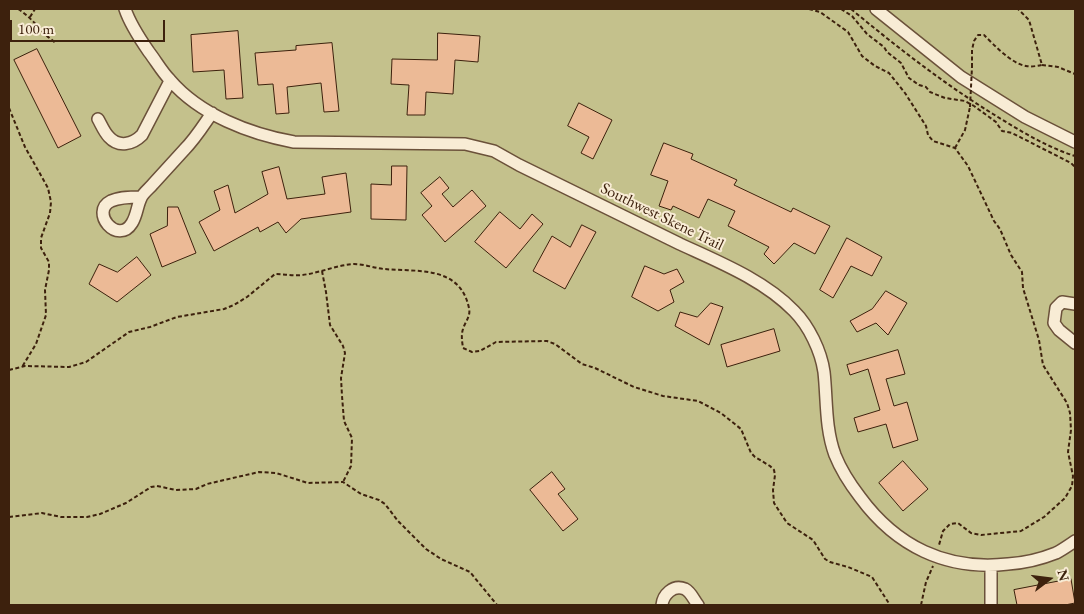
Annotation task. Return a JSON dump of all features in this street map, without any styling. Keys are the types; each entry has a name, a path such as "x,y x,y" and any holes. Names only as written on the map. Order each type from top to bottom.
{"street":[{"name":"Southwest Skene Trail","path":"125,9 129,20 144,45 170,81 212,114 241,128 294,142 466,144 494,151 730,268 780,298 796,312 818,350 824,371 828,425 834,454 844,474 868,508 898,537 918,550 962,564 991,566 1031,560 1055,553 1075,541"},
{"path":"876,9 961,77 1025,117 1075,142"},
{"path":"98,118 109,137 118,143 128,144 135,142 142,136 170,81"},
{"path":"141,197 187,148 212,114"},
{"path":"1058,132 1075,134"},
{"path":"1075,304 1062,302 1056,308 1054,323 1059,330 1075,343"},
{"path":"991,566 992,605"},
{"path":"662,605 662,599 667,592 684,589 692,595 698,605"}],"path":[{"path":"9,9 18,9 45,36 56,43"},
{"path":"29,18 35,9"},
{"path":"809,9 820,12 848,32 862,56 875,66 889,73 900,86 926,126 928,135 933,141 955,148 968,166 1011,255 1022,272 1023,288 1039,340 1043,365 1067,403 1070,413 1071,430 1068,452 1073,476 1072,486 1065,498 1044,517 1021,531 981,535 971,532 958,523 950,524 943,531 936,556 928,573 921,605"},
{"path":"841,9 852,16 867,34 901,63 909,78 926,87 930,92 974,106 996,122 1002,131 1012,133 1071,162 1075,167"},
{"path":"1018,9 1028,20 1042,65"},
{"path":"955,148 964,130 970,107 974,40 978,35 984,35 1019,64 1027,67 1042,65 1058,67 1075,74"},
{"path":"9,108 25,147 48,188 51,202 50,213 41,238 41,248 49,262 46,315 36,344 22,367"},
{"path":"9,370 22,367 69,367 86,362 129,332 184,315 224,309 234,305 276,274 301,275 355,264 383,269 418,271 449,277 457,284 469,308 469,316 462,330 463,348 467,350 472,352 480,351 491,344 506,341 548,341 582,364 595,368 634,387 663,396 698,401 722,413 741,429 751,453 774,470 774,503 787,523 813,540 825,559 872,578 890,605"},
{"path":"322,271 330,325 345,353 341,378 344,421 352,438 351,466 343,482"},
{"path":"9,517 42,513 60,517 87,517 100,514 126,503 151,487 196,490 207,484 259,472 276,473 308,483 343,482 361,494 386,504 398,521 426,549 470,572 497,605"}],"shaded area":[{"path":"9,9 1075,9 1075,605 9,605"}],"building":[{"path":"238,31 243,98 226,99 224,70 193,72 191,35"},
{"path":"438,33 480,36 478,62 455,60 453,94 426,92 425,115 407,115 409,85 391,84 392,59 437,60"},
{"path":"332,43 339,111 324,112 321,83 287,87 289,113 276,114 273,84 258,85 255,53 296,50 296,46"},
{"path":"37,49 81,136 58,148 14,60"},
{"path":"579,103 612,120 593,159 581,153 589,137 568,126"},
{"path":"664,143 693,154 691,159 737,180 734,185 791,212 793,208 830,226 815,254 794,243 774,264 764,254 769,247 728,226 735,211 708,199 699,218 673,206 671,210 659,206 668,181 651,175"},
{"path":"392,166 407,166 406,220 371,219 371,184 391,185"},
{"path":"279,167 287,199 325,194 322,177 346,173 351,212 301,219 286,233 278,222 260,232 258,227 214,251 199,222 220,210 214,191 228,185 235,213 268,194 262,172"},
{"path":"440,177 449,188 442,194 453,207 472,190 486,206 445,242 422,215 432,206 421,193"},
{"path":"168,207 178,207 196,253 162,267 150,234 167,226"},
{"path":"500,212 520,229 532,214 543,224 506,268 475,242"},
{"path":"582,225 596,232 565,289 533,271 552,236 570,247"},
{"path":"847,238 882,257 872,276 851,266 833,298 820,290"},
{"path":"137,257 151,275 117,302 89,284 99,264 117,272"},
{"path":"645,266 664,274 677,269 684,282 670,290 674,302 658,311 632,297"},
{"path":"886,291 907,303 888,335 876,323 857,332 850,321 872,309"},
{"path":"711,303 723,307 709,345 675,326 680,312 697,317"},
{"path":"774,329 780,351 727,367 721,345"},
{"path":"898,350 905,374 886,379 894,406 907,402 918,440 893,448 886,424 858,432 854,418 880,410 868,369 850,375 847,365"},
{"path":"903,461 928,489 903,511 879,483"},
{"path":"552,472 565,489 558,494 578,519 563,531 530,490"},
{"path":"1071,579 1075,603 1065,605 1017,605 1014,590"}]}
